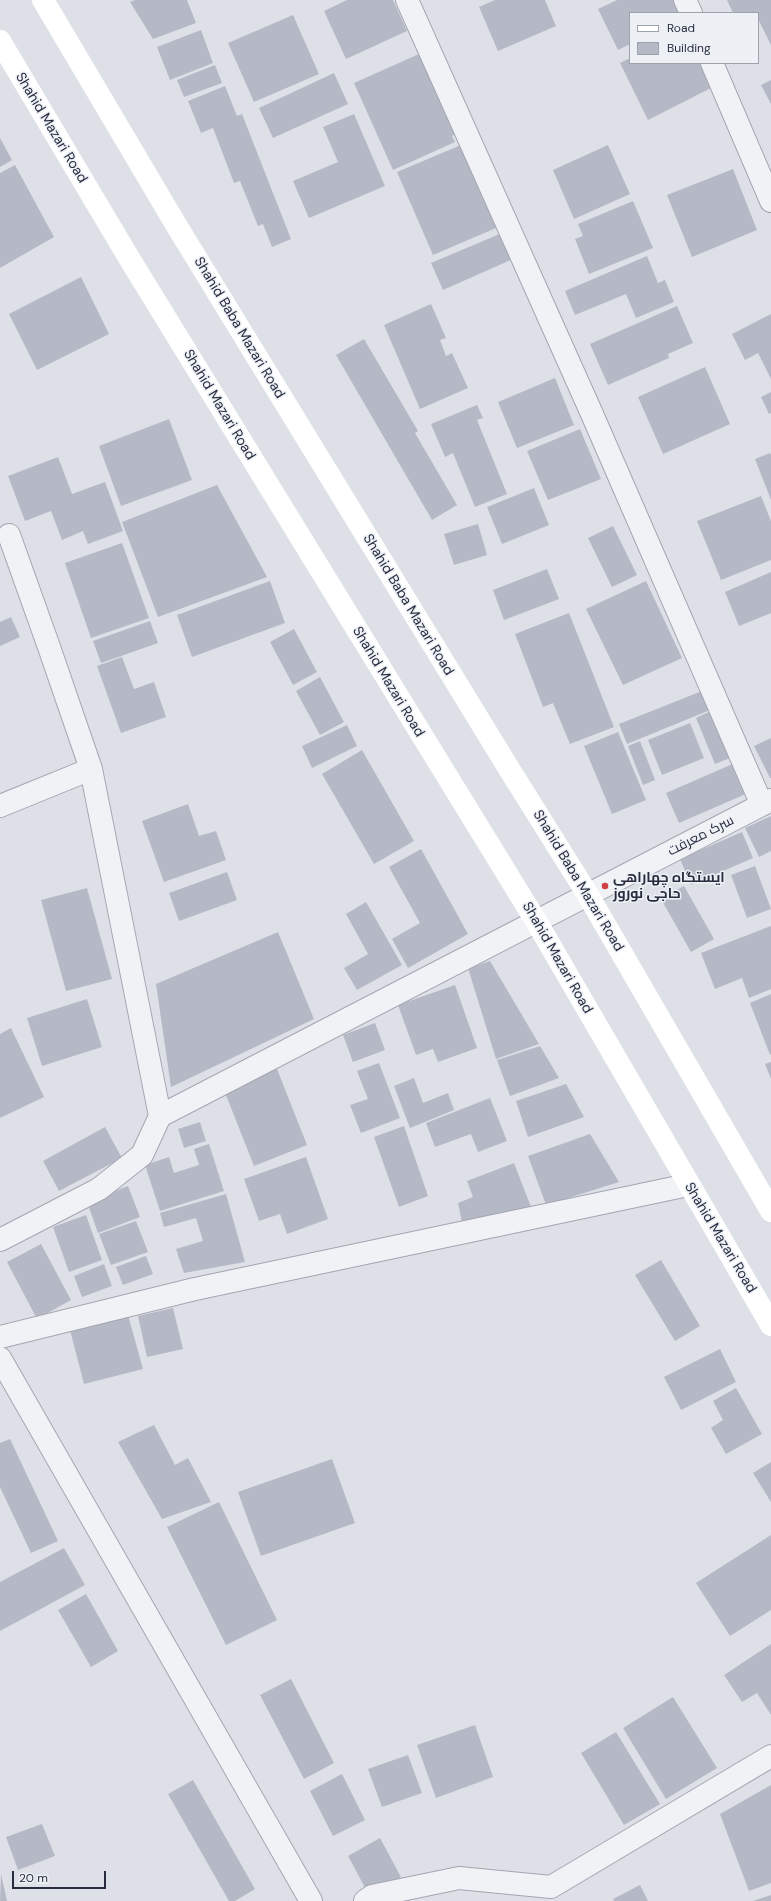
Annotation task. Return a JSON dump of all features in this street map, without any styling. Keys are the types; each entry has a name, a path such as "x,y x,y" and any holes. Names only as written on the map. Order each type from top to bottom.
{"main road":[{"name":"Shahid Baba Mazari Road","path":"43,0 178,228 588,895 771,1211"},
{"name":"Shahid Mazari Road","path":"0,41 133,265 536,921 688,1185 771,1325"}],"street":[{"path":"407,0 767,802"},
{"path":"685,0 691,12"},
{"path":"712,64 771,201"},
{"path":"0,1240 99,1189 142,1155 160,1116 91,769 9,535"},
{"path":"0,806 91,769"},
{"name":"سرک معرفت","path":"160,1116 767,802"},
{"path":"0,1337 195,1289 688,1185"},
{"path":"0,1358 311,1901"},
{"path":"365,1901 372,1896 459,1878 556,1894 771,1756"}],"building":[{"path":"135,0 187,0 196,23 153,39 130,2"},
{"path":"347,0 393,0 407,31 346,59 324,11"},
{"path":"495,0 545,0 556,26 498,51 479,7"},
{"path":"617,0 675,0 681,12 629,12 629,44 618,50 598,9"},
{"path":"727,0 771,0 771,45 759,21 759,12 733,12"},
{"path":"293,15 319,74 254,102 228,43"},
{"path":"201,30 213,63 170,80 157,47"},
{"path":"419,54 434,88 441,86 450,106 444,109 455,134 452,136 455,142 393,170 354,83"},
{"path":"629,58 629,64 702,64 713,87 648,120 620,63"},
{"path":"215,65 222,83 184,97 177,80"},
{"path":"334,73 348,104 273,138 259,108"},
{"path":"771,80 771,104 761,85"},
{"path":"225,86 237,116 242,114 291,239 272,247 263,224 258,226 240,181 234,183 213,128 201,133 188,101"},
{"path":"354,114 385,186 309,218 293,181 338,162 323,127"},
{"path":"0,138 12,160 0,167"},
{"path":"461,145 496,228 433,255 397,172"},
{"path":"608,145 630,194 574,219 553,170"},
{"path":"15,165 54,237 0,268 0,173"},
{"path":"733,169 757,230 692,257 667,195"},
{"path":"633,201 653,248 589,274 575,239 583,236 578,224"},
{"path":"502,233 513,259 443,290 431,263"},
{"path":"647,256 658,283 665,280 674,302 636,318 626,294 575,315 565,291"},
{"path":"81,277 109,334 37,370 9,314"},
{"path":"431,304 446,338 440,340 446,356 452,353 468,388 420,409 384,325"},
{"path":"677,306 693,343 668,354 669,358 608,385 590,344"},
{"path":"771,314 771,379 758,353 745,360 732,334"},
{"path":"364,339 418,431 415,433 457,505 432,520 336,355"},
{"path":"705,367 730,424 663,454 638,397"},
{"path":"555,378 574,425 517,448 498,402"},
{"path":"771,392 771,413 769,414 761,397"},
{"path":"477,405 483,418 477,420 507,494 475,507 453,453 445,457 431,424"},
{"path":"169,419 192,480 121,506 99,446"},
{"path":"580,429 601,479 548,500 527,451"},
{"path":"770,453 771,455 771,500 755,459"},
{"path":"58,457 72,494 105,482 123,531 88,544 83,531 62,540 51,511 25,521 8,476"},
{"path":"217,485 267,577 158,617 122,522"},
{"path":"534,488 549,525 502,544 487,507"},
{"path":"761,496 771,521 771,560 721,580 697,521"},
{"path":"478,524 487,555 454,565 444,534"},
{"path":"613,526 637,575 612,587 588,538"},
{"path":"122,543 149,618 91,638 65,563"},
{"path":"547,569 559,599 504,620 493,590"},
{"path":"771,572 771,613 739,626 725,592"},
{"path":"270,581 285,623 192,657 177,615"},
{"path":"646,581 682,658 623,685 586,609"},
{"path":"569,613 614,727 570,744 553,703 543,707 515,634"},
{"path":"11,617 20,637 0,646 0,622"},
{"path":"150,621 158,643 101,663 93,641"},
{"path":"294,629 317,672 293,685 270,642"},
{"path":"122,657 134,689 154,682 166,717 121,733 97,666"},
{"path":"320,677 344,722 320,735 296,691"},
{"path":"702,691 710,710 627,744 619,724"},
{"path":"711,711 730,758 715,764 696,718"},
{"path":"690,723 704,758 662,775 648,740"},
{"path":"347,725 357,746 312,768 302,746"},
{"path":"618,732 646,800 612,814 584,746"},
{"path":"771,738 771,778 770,778 754,746"},
{"path":"640,741 655,780 643,785 628,746"},
{"path":"362,750 414,841 374,864 322,774"},
{"path":"735,763 748,793 679,823 666,793"},
{"path":"188,804 199,836 216,831 226,860 164,882 142,821"},
{"path":"771,816 771,851 759,857 745,828"},
{"path":"742,832 753,858 691,885 680,859"},
{"path":"421,849 468,934 408,968 392,939 420,923 389,867"},
{"path":"755,866 771,909 747,918 731,875"},
{"path":"227,872 237,900 179,921 169,893"},
{"path":"684,886 714,939 691,952 661,899"},
{"path":"87,888 112,979 66,991 41,900"},
{"path":"366,902 402,965 357,990 344,968 368,954 346,914"},
{"path":"771,926 771,989 749,998 742,978 715,989 701,953"},
{"path":"278,932 314,1019 171,1087 156,984"},
{"path":"490,961 539,1044 496,1059 468,968"},
{"path":"455,985 477,1048 438,1062 433,1049 416,1055 398,1005"},
{"path":"771,994 771,1054 770,1055 750,1003"},
{"path":"87,999 102,1047 42,1066 27,1018"},
{"path":"375,1023 385,1050 353,1062 343,1035"},
{"path":"11,1028 44,1097 0,1118 0,1034"},
{"path":"540,1046 559,1078 510,1096 497,1060"},
{"path":"771,1062 771,1079 765,1064"},
{"path":"379,1063 400,1118 361,1133 350,1105 368,1099 357,1071"},
{"path":"277,1069 307,1145 254,1166 224,1090"},
{"path":"414,1078 423,1103 448,1093 454,1110 410,1128 394,1086"},
{"path":"566,1084 584,1117 528,1137 516,1101"},
{"path":"490,1098 507,1141 478,1152 471,1134 435,1147 426,1123"},
{"path":"200,1122 206,1141 184,1148 178,1129"},
{"path":"404,1126 428,1196 399,1207 374,1137"},
{"path":"105,1127 122,1158 59,1191 43,1161"},
{"path":"590,1134 619,1182 546,1205 528,1156"},
{"path":"209,1144 224,1191 160,1211 145,1165 169,1157 174,1173 199,1165 194,1149"},
{"path":"306,1157 328,1219 287,1234 280,1214 259,1221 244,1179"},
{"path":"514,1163 531,1207 462,1222 458,1203 473,1197 467,1181"},
{"path":"128,1186 140,1217 98,1233 87,1202"},
{"path":"226,1194 245,1262 184,1273 176,1249 203,1241 196,1218 164,1227 160,1213"},
{"path":"86,1215 102,1260 69,1272 53,1227"},
{"path":"136,1221 148,1252 111,1265 99,1234"},
{"path":"41,1244 71,1300 37,1319 7,1262"},
{"path":"146,1256 153,1274 123,1285 116,1267"},
{"path":"661,1260 700,1326 675,1341 635,1275"},
{"path":"104,1264 112,1286 82,1297 74,1276"},
{"path":"173,1308 183,1349 147,1357 138,1316"},
{"path":"128,1315 143,1369 84,1384 70,1330"},
{"path":"720,1349 736,1382 681,1410 664,1377"},
{"path":"736,1388 762,1434 726,1454 711,1428 723,1420 713,1401"},
{"path":"154,1425 175,1465 188,1458 211,1502 162,1519 118,1442"},
{"path":"10,1439 58,1541 31,1553 0,1487 0,1443"},
{"path":"332,1459 355,1523 261,1556 238,1492"},
{"path":"771,1462 771,1502 753,1473"},
{"path":"219,1502 277,1620 226,1645 167,1527"},
{"path":"771,1535 771,1610 730,1636 696,1583"},
{"path":"64,1548 85,1585 0,1631 0,1582"},
{"path":"86,1594 118,1651 91,1667 58,1610"},
{"path":"771,1644 771,1715 757,1693 742,1702 724,1675"},
{"path":"291,1679 334,1763 304,1779 260,1695"},
{"path":"673,1697 717,1768 666,1799 623,1728"},
{"path":"475,1725 493,1777 436,1798 417,1745"},
{"path":"616,1732 660,1804 624,1825 581,1753"},
{"path":"408,1755 422,1793 382,1807 368,1769"},
{"path":"342,1774 365,1820 333,1836 310,1791"},
{"path":"193,1780 255,1889 235,1901 229,1901 168,1794"},
{"path":"771,1785 771,1883 749,1891 720,1814"},
{"path":"42,1824 55,1856 18,1870 6,1837"},
{"path":"380,1838 401,1877 369,1895 348,1856"},
{"path":"1,1874 7,1901 0,1901"},
{"path":"640,1885 648,1901 614,1901 613,1899"},
{"path":"771,1895 771,1901 753,1901"}],"place":[{"name":"ایستگاه چهاراهی حاجی نوروز","path":"605,886"}]}
